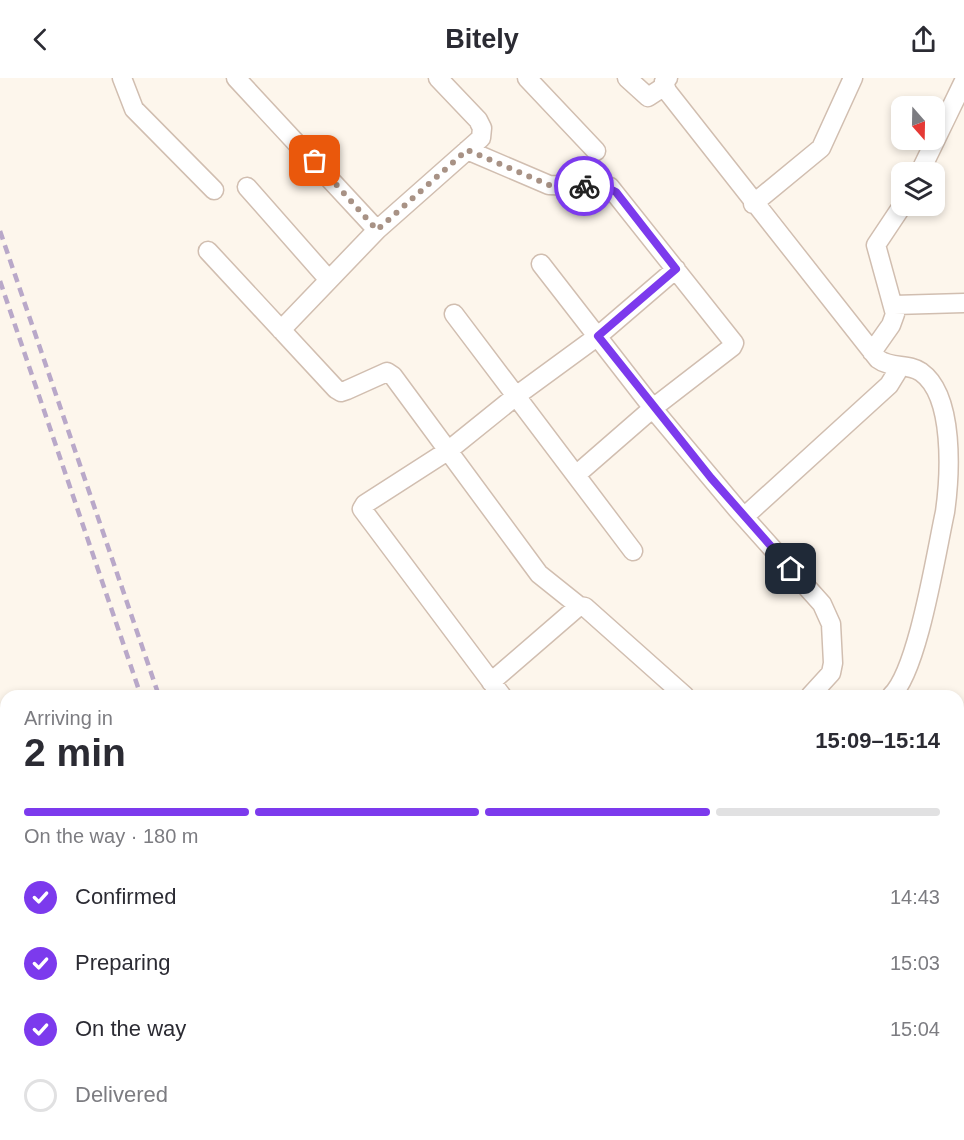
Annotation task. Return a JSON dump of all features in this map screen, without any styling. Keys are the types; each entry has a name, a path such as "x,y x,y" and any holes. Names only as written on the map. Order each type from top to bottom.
{"street":[{"path":"122,78 134,109 214,190"},
{"path":"236,78 377,230"},
{"path":"281,330 377,230 481,138 482,128 478,120 438,78"},
{"path":"527,78 596,151"},
{"path":"627,78 648,97 666,82 753,204 872,352 884,364 918,369 925,374 943,405 946,422 948,495 910,666 897,690"},
{"path":"753,204 821,148 854,78"},
{"path":"925,162 964,81"},
{"path":"467,150 549,185 610,187 734,343 732,347 653,408 576,475"},
{"path":"247,187 329,280"},
{"path":"872,352 891,326 894,305 876,245 895,216"},
{"path":"208,251 341,392 380,374 387,372 393,376 538,574 579,606 585,607 678,690"},
{"path":"541,264 653,408 827,613 831,624 831,673 815,690"},
{"path":"579,606 496,689 362,509 365,504 449,450 516,396 598,336 676,269"},
{"path":"894,305 964,303"},
{"path":"454,314 633,551"},
{"path":"744,517 889,385 897,372 894,366"}],"railway":[{"path":"0,231 157,690"},
{"path":"0,281 139,690"}],"way so far":[{"path":"315,161 377,230 467,150 549,185 584,186"}],"route":[{"path":"584,186 602,185 616,192 676,269 598,336 653,408 737,509 791,569"}]}
